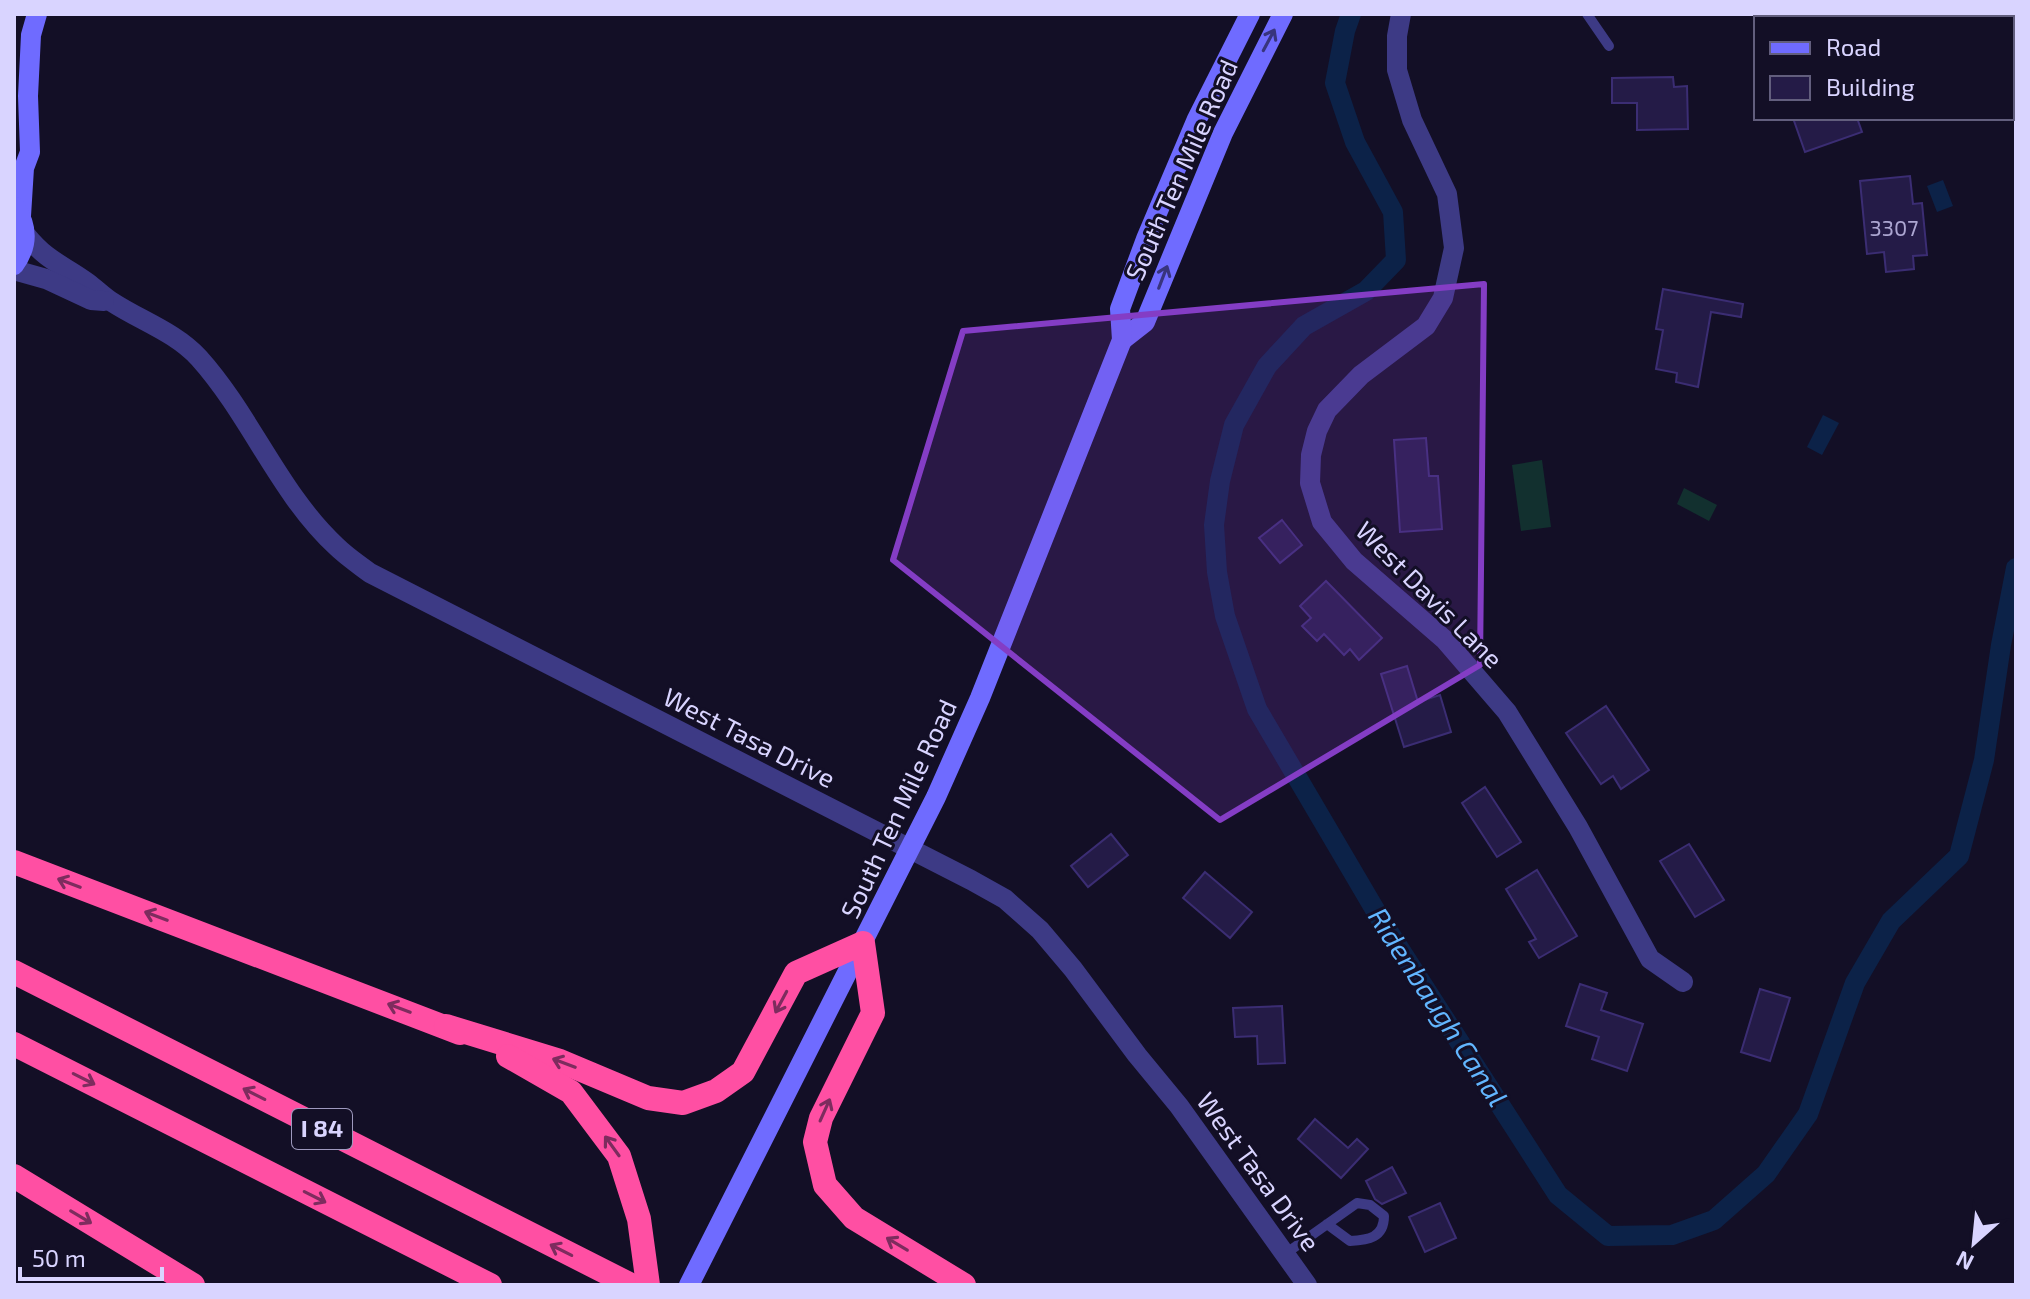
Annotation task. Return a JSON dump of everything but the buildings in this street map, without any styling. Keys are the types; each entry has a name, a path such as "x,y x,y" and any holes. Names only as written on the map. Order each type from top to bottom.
{"highway":[{"path":"14,862 446,1026 560,1061 648,1098 683,1103 716,1091 743,1072 796,973 863,943 873,1013 821,1118 815,1142 825,1185 854,1218 964,1285"},
{"name":"I 84","path":"14,972 631,1285"},
{"path":"446,1026 571,1092 619,1156 639,1219 648,1285"},
{"name":"I 84","path":"14,1044 490,1285"},
{"path":"14,1176 193,1285"}],"main road":[{"path":"14,268 22,254 20,219 24,168 30,152 28,96 31,35 37,14"},
{"name":"South Ten Mile Road","path":"689,1285 883,904 980,698 1122,340 1120,309 1146,239 1197,119 1250,14"},
{"name":"South Ten Mile Road","path":"1122,340 1145,322 1223,133 1283,14"},
{"path":"14,144 28,96"}],"street":[{"name":"West Davis Lane","path":"1401,14 1397,36 1397,70 1412,120 1447,194 1454,248 1443,298 1434,316 1426,326 1361,375 1327,410 1311,455 1310,483 1322,522 1354,561 1445,640 1507,712 1578,827 1650,959 1683,982"},
{"name":"West Tasa Drive","path":"20,219 41,254 112,302 173,336 198,357 226,391 301,507 335,546 370,573 1005,899 1040,930 1073,969 1179,1106 1307,1285"},
{"name":"West Tasa Drive","path":"14,268 91,300 112,302"}],"lane":[{"path":"1587,14 1609,46"},
{"path":"1285,1254 1327,1224 1357,1203 1370,1205 1384,1216 1380,1233 1364,1240 1350,1241 1327,1224"}],"highlighted area":[{"path":"1484,284 1480,665 1220,820 893,560 963,331"}],"green space":[{"path":"1542,460 1551,527 1521,531 1512,465"},
{"path":"1684,488 1717,505 1709,521 1677,504"}],"water":[{"path":"1943,180 1953,206 1937,212 1927,186"},
{"path":"1823,415 1839,423 1822,455 1807,447"}],"waterway":[{"name":"Ridenbaugh Canal","path":"1351,14 1335,83 1355,142 1393,212 1396,260 1366,291 1304,326 1267,366 1234,425 1220,481 1214,525 1217,572 1225,616 1257,709 1381,920 1558,1195 1608,1236 1672,1235 1714,1220 1766,1174 1808,1114 1855,983 1891,921 1959,856 1984,760 2016,568"}]}
